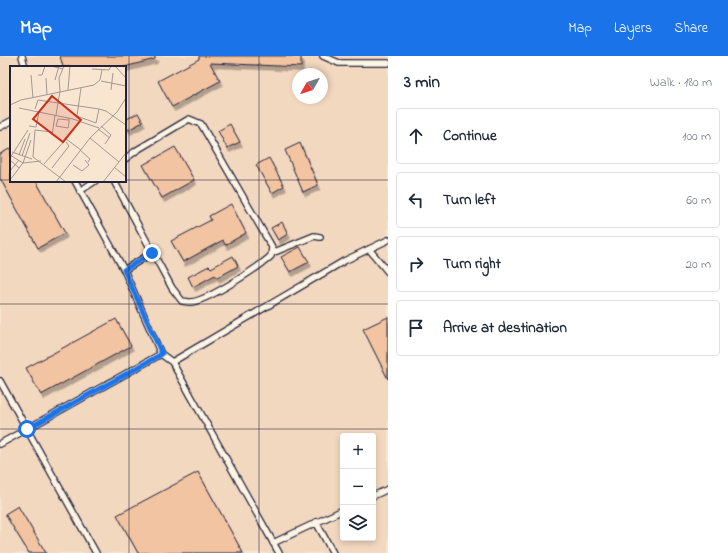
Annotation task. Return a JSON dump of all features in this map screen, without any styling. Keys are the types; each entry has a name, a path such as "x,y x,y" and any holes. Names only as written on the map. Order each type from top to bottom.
{"lane":[{"path":"22,56 25,66"},
{"path":"323,56 339,63 388,63"},
{"path":"115,182 152,253 172,288 182,301 191,302 208,297 272,256 272,247 201,124 190,119 126,157"},
{"path":"0,127 10,122"},
{"path":"76,182 124,270 162,354 172,362 279,553"},
{"path":"80,190 93,182"},
{"path":"272,253 314,236 320,238"},
{"path":"172,362 344,261 387,242"},
{"path":"369,249 388,272"},
{"path":"124,270 152,253"},
{"path":"0,444 162,354"},
{"path":"0,381 96,553"},
{"path":"376,495 388,489"},
{"path":"273,543 340,511"},
{"path":"316,522 333,553"}],"shaded area":[{"path":"0,56 388,56 388,553 0,553"}],"building":[{"path":"60,56 155,56 155,59 126,66 63,66"},
{"path":"199,56 301,56 301,67 210,63 220,81 172,107 158,81 199,59"},
{"path":"138,113 143,122 128,130 126,127 126,119"},
{"path":"230,124 240,142 227,148 218,131"},
{"path":"300,143 318,185 303,192 285,150"},
{"path":"175,147 194,180 162,198 143,165"},
{"path":"10,149 10,182 37,182 65,233 38,248 0,178 0,154"},
{"path":"269,158 284,186 272,193 256,165"},
{"path":"231,204 246,233 225,245 223,240 183,262 171,241 211,220 209,216"},
{"path":"282,222 288,234 278,240 271,228"},
{"path":"300,247 309,262 290,272 281,257"},
{"path":"233,256 238,266 217,278 215,275 193,287 188,277 209,266 211,268"},
{"path":"388,317 388,379 363,329"},
{"path":"116,319 131,346 41,395 26,368"},
{"path":"198,472 243,553 138,553 117,515"},
{"path":"18,506 46,553 29,553 5,514"}],"route":[{"path":"27,429 162,354 124,270 152,253"}]}
